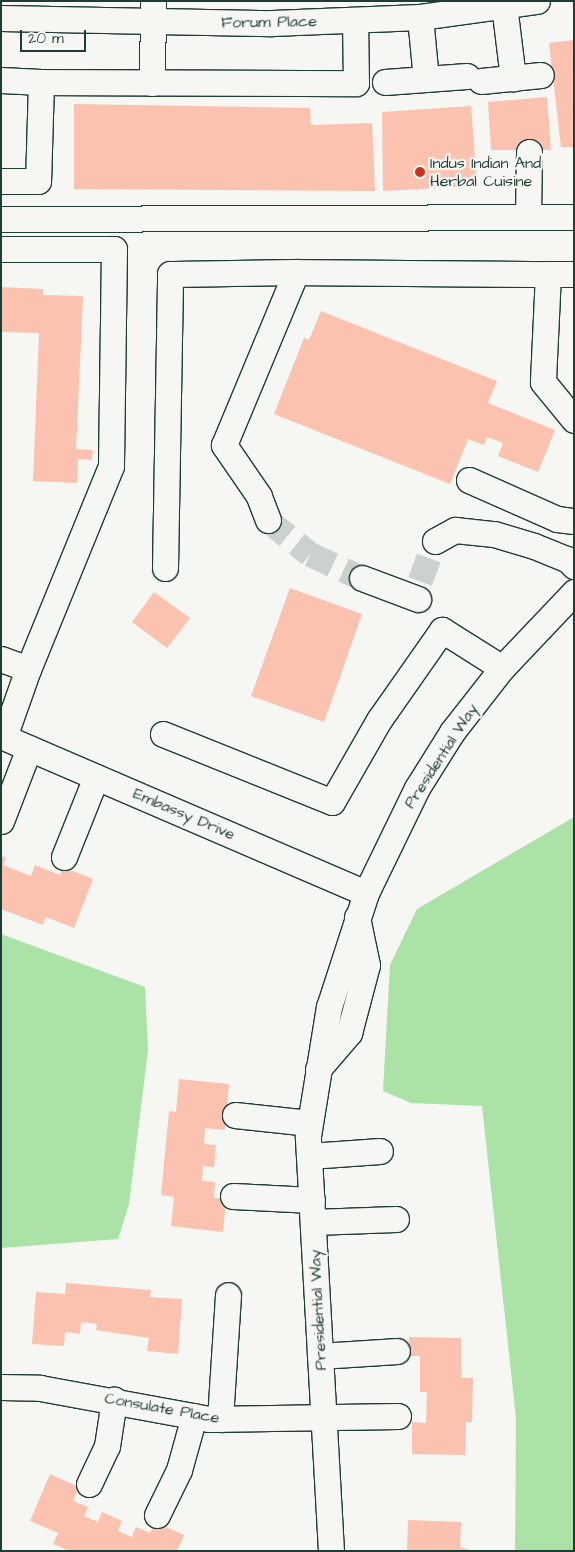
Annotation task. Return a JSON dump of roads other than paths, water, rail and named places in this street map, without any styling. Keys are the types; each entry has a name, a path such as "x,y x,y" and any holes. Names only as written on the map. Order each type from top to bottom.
{"street":[{"name":"Forum Place","path":"1,18 152,12 355,20 420,17 536,1"},
{"path":"504,5 513,78"},
{"path":"152,12 152,83"},
{"path":"420,17 426,79"},
{"path":"1,80 152,83 356,83 355,20"},
{"path":"384,82 426,79 513,78 541,75"},
{"path":"1,181 38,181 41,82"},
{"path":"528,217 529,152"},
{"path":"1,220 574,217"},
{"path":"1,249 114,249 111,466 2,736"},
{"path":"268,520 259,496 224,445 296,272"},
{"path":"166,568 170,274 296,272 574,274"},
{"path":"548,274 544,382 574,420"},
{"path":"469,480 557,519 574,521"},
{"path":"435,541 455,530 494,534 534,546 567,559 574,566"},
{"path":"362,578 419,590 442,630 502,668"},
{"name":"Presidential Way","path":"331,1551 309,1156 310,1123 316,1071 312,1030 316,1013 334,942 357,917 366,893 417,788 452,732 502,668 574,592"},
{"path":"164,734 332,802 379,720 442,630"},
{"path":"1,659 28,669"},
{"name":"Embassy Drive","path":"2,736 366,893"},
{"path":"1,821 29,748"},
{"path":"64,857 96,777"},
{"path":"316,1071 349,1033 367,965 357,917"},
{"path":"235,1115 310,1123"},
{"path":"309,1156 380,1151"},
{"path":"233,1196 312,1211 396,1219"},
{"path":"220,1419 228,1295"},
{"path":"320,1356 396,1351"},
{"name":"Consulate Place","path":"1,1387 40,1388 220,1419 324,1419 398,1416"},
{"path":"89,1484 107,1446 114,1400"},
{"path":"157,1515 180,1470 194,1416"}],"tunnel":[{"path":"268,520 310,554 362,578"},
{"path":"420,581 435,541"}],"place":[{"name":"Indus Indian And Herbal Cuisine","path":"420,172"}]}
